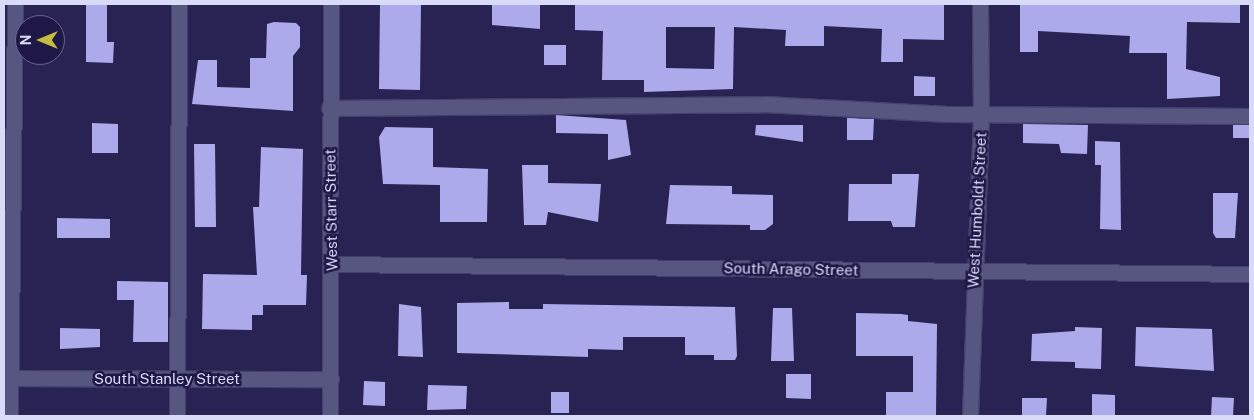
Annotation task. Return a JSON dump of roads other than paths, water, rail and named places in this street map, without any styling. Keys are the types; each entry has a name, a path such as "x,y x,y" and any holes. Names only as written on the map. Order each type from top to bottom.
{"street":[{"path":"10,416 7,379 15,4"},
{"path":"177,416 179,4"},
{"name":"West Starr Street","path":"330,416 332,264 329,108 331,4"},
{"name":"West Humboldt Street","path":"970,416 981,114 980,4"},
{"path":"329,108 765,104 981,114 1250,116"},
{"name":"South Arago Street","path":"332,264 1250,274"},
{"name":"South Stanley Street","path":"7,379 331,379"}]}
